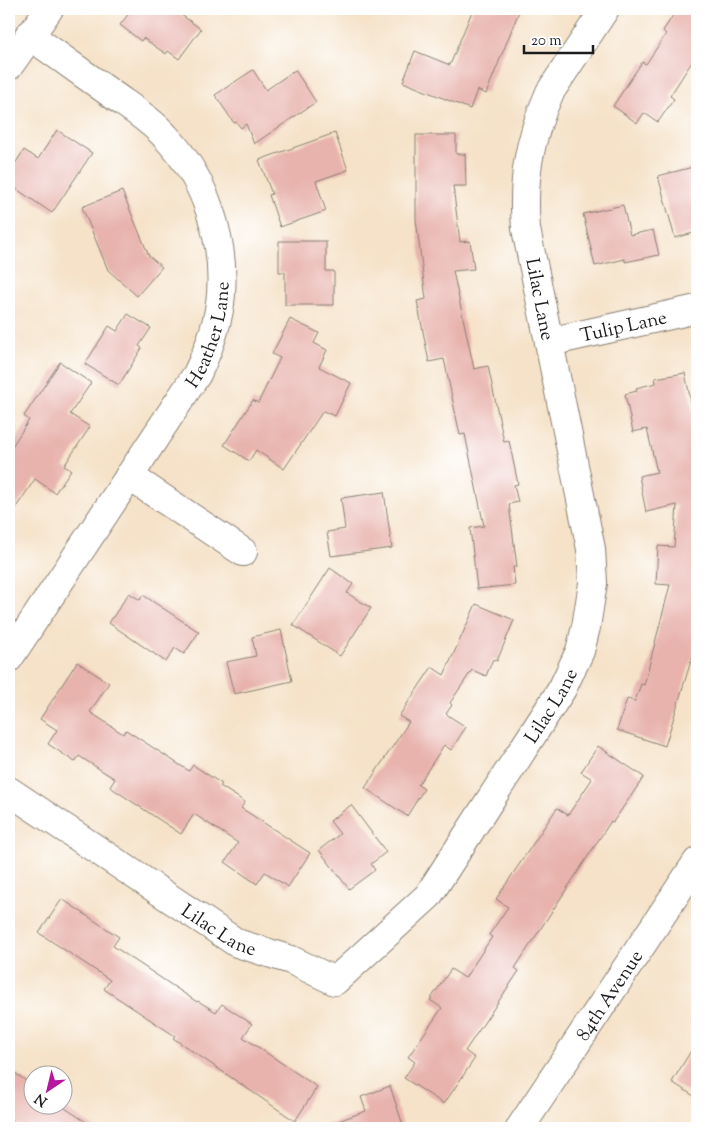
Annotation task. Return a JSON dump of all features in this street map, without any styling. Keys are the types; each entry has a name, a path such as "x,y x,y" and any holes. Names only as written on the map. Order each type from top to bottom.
{"street":[{"path":"9,66 49,9"},
{"name":"Lilac Lane","path":"9,791 237,943 291,960 335,981 428,896 562,689 580,651 586,626 593,583 591,549 526,228 524,202 526,175 535,132 550,92 605,9"},
{"name":"Heather Lane","path":"9,658 198,374 216,323 221,295 221,265 209,208 199,184 182,157 166,137 148,120 29,35"},
{"name":"Tulip Lane","path":"549,342 697,309"},
{"path":"129,476 243,552"},
{"name":"84th Avenue","path":"520,1128 697,862"}],"building":[{"path":"132,9 173,9 201,29 179,59 168,51 166,54 143,38 141,41 120,25"},
{"path":"473,9 520,9 486,94 477,90 470,109 403,82 415,51 450,65"},
{"path":"677,9 685,9 697,17 697,54 670,96 674,99 658,122 644,113 637,123 613,106 642,62 646,64 666,34 663,31"},
{"path":"253,70 266,90 295,70 316,102 254,144 246,124 241,128 236,122 234,123 215,95"},
{"path":"57,130 92,153 52,213 9,184 9,173 24,150 38,159"},
{"path":"335,133 348,170 316,181 326,211 280,227 269,195 272,194 259,160"},
{"path":"416,135 456,135 456,154 465,154 466,186 453,186 460,242 470,241 474,269 453,271 474,369 488,366 504,442 509,441 518,484 514,485 518,502 509,504 517,567 513,567 515,585 477,589 470,528 484,526 465,434 460,435 444,359 429,362 417,301 426,299 416,219"},
{"path":"693,167 697,185 697,232 675,238 658,176"},
{"path":"122,191 149,256 162,267 137,296 108,270 82,207"},
{"path":"623,205 630,235 653,230 659,255 625,262 625,259 595,266 583,214"},
{"path":"279,241 326,241 326,271 334,271 334,305 285,305 285,272 279,272"},
{"path":"128,314 151,328 139,346 142,348 119,385 85,364 109,326 117,331"},
{"path":"290,319 319,333 314,343 327,350 319,367 351,383 335,416 323,411 284,469 256,450 249,461 224,445 253,400 258,403 280,358 272,354"},
{"path":"60,362 91,383 70,414 90,427 64,466 71,470 55,493 35,479 9,518 9,451 29,420 24,416"},
{"path":"685,373 697,431 697,641 665,746 617,730 627,699 635,701 641,684 644,685 670,585 656,584 658,546 674,547 677,505 646,512 639,476 657,472 647,429 633,432 625,394 637,391 636,388 656,383 655,378"},
{"path":"384,492 392,548 331,556 327,532 345,529 341,498"},
{"path":"330,568 353,584 347,593 371,608 340,656 293,625"},
{"path":"129,593 140,600 143,595 199,632 184,654 175,648 166,662 109,623"},
{"path":"476,604 514,620 497,661 493,659 486,676 472,670 450,703 452,705 446,714 466,727 451,750 444,745 418,785 424,789 407,816 365,788 409,722 399,716 432,667 444,675"},
{"path":"281,630 292,681 234,694 226,662 256,656 252,637"},
{"path":"77,662 109,683 90,712 123,734 126,730 189,771 193,765 245,802 241,808 310,853 288,887 265,872 257,884 225,862 238,843 194,814 181,834 110,787 115,779 79,756 75,762 48,744 57,730 40,719"},
{"path":"598,746 644,777 613,822 611,821 515,968 519,971 465,1051 475,1058 444,1104 404,1078 415,1062 408,1057 442,1008 430,1000 451,969 465,978 492,937 489,935 508,907 496,899 557,808 568,815 592,779 581,772"},
{"path":"351,805 386,852 371,864 375,870 349,889 319,850 340,834 330,821"},
{"path":"62,899 119,937 113,946 197,1002 216,1012 222,1004 252,1024 243,1037 317,1087 295,1121 173,1038 175,1036 104,989 110,980 39,933"},
{"path":"697,1041 697,1098 672,1082"},
{"path":"9,1069 22,1078 22,1114 72,1113 95,1128 24,1128 9,1118"},
{"path":"390,1086 404,1128 325,1128 324,1126 366,1111 361,1097"}]}
